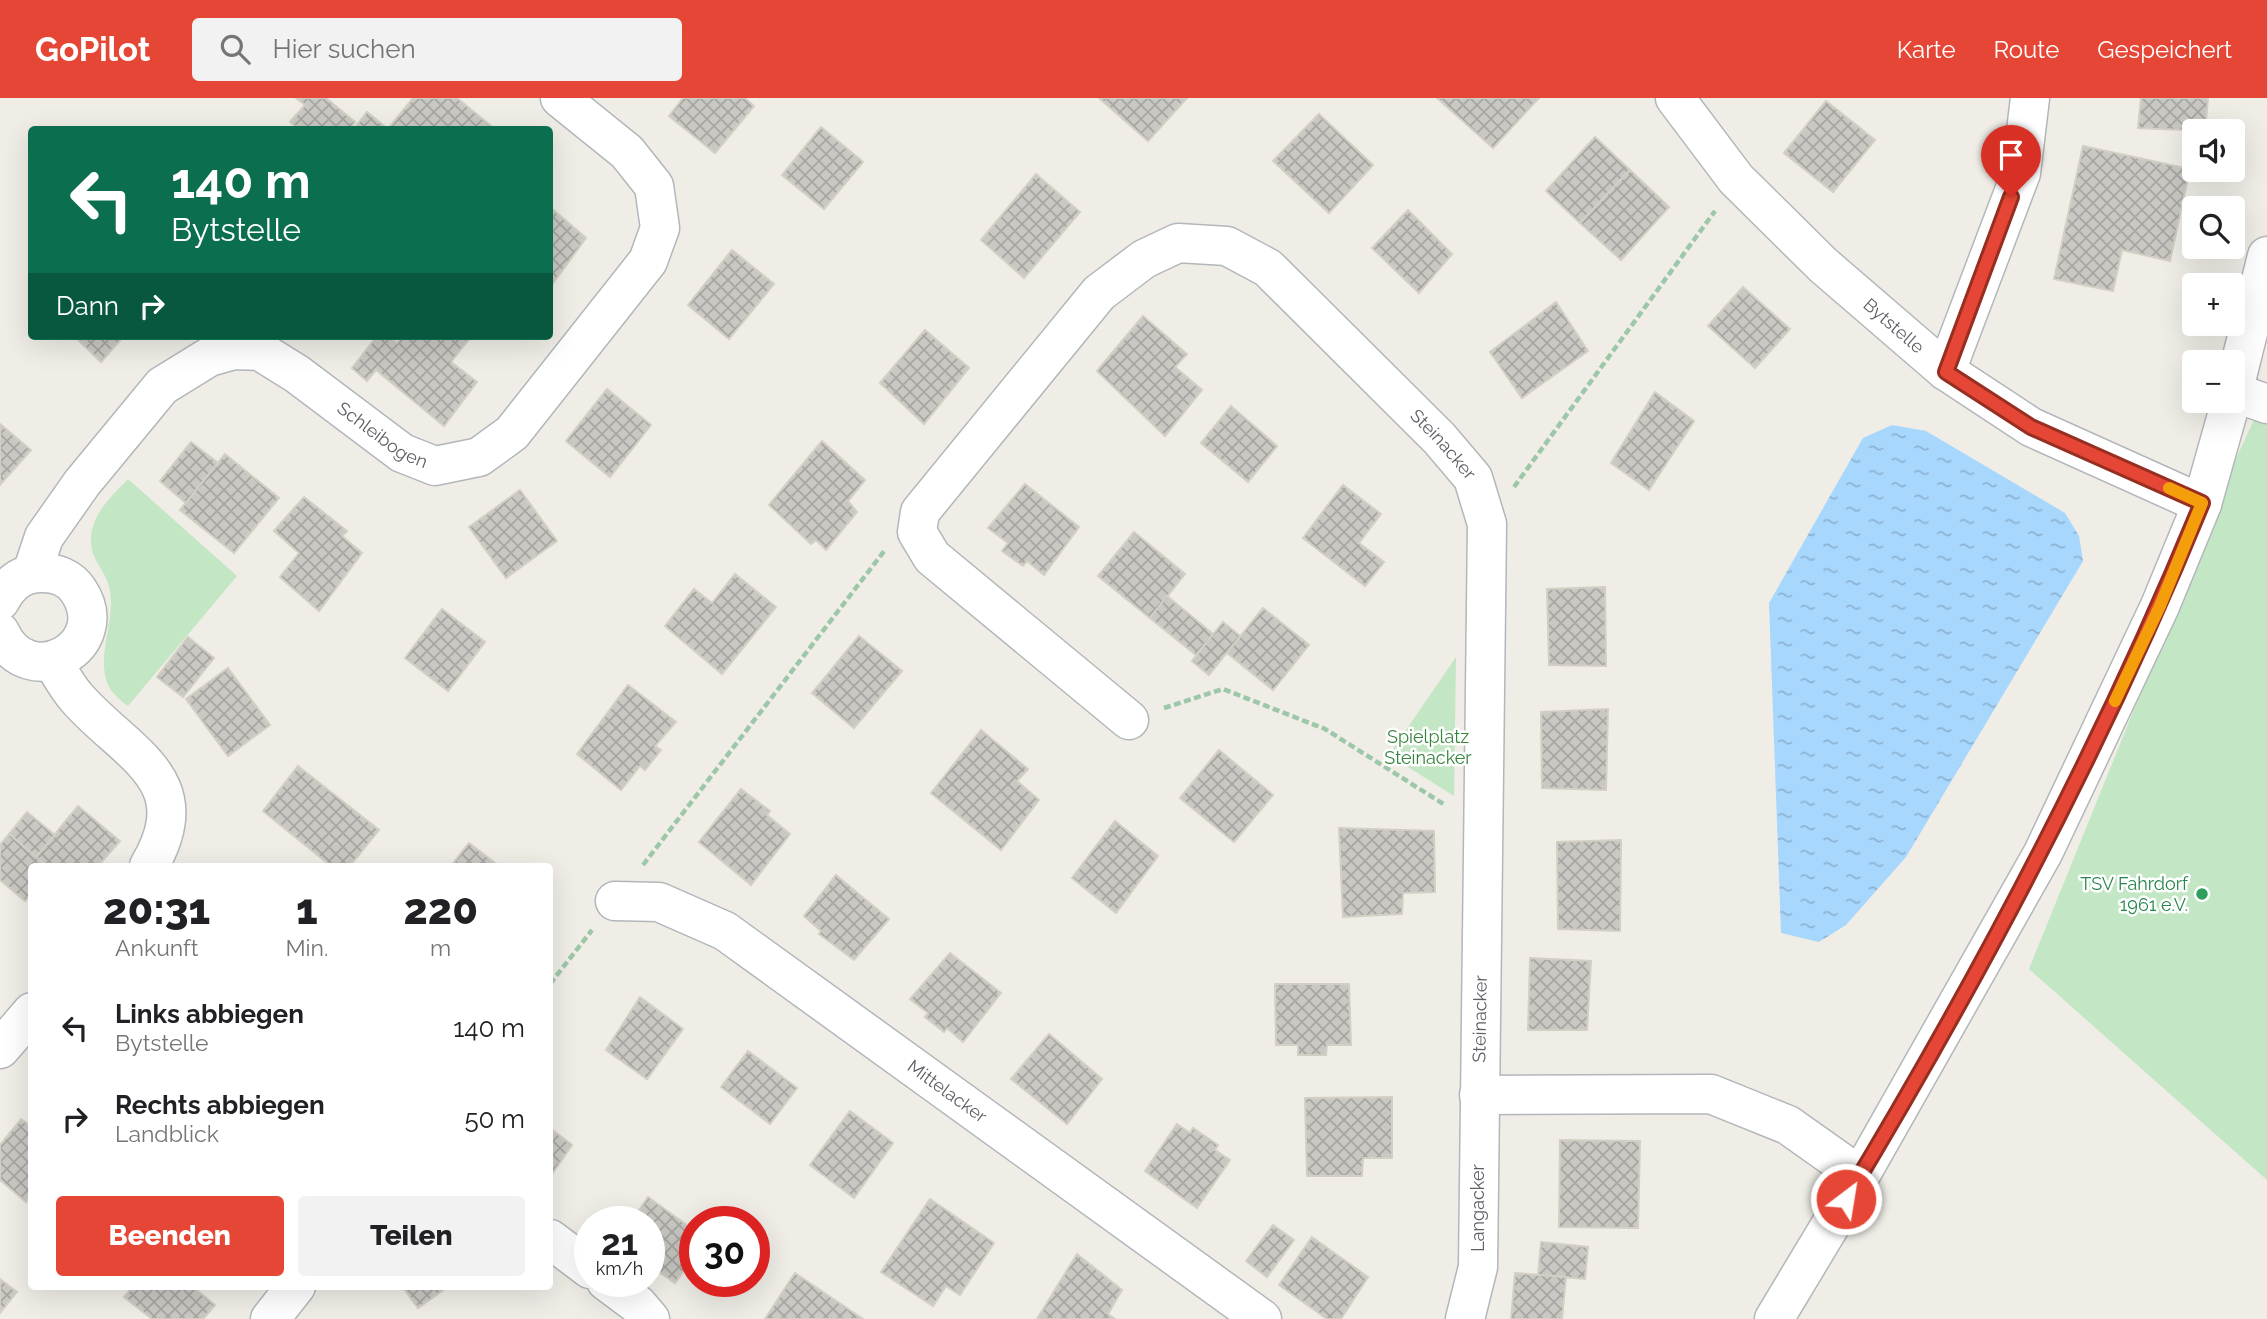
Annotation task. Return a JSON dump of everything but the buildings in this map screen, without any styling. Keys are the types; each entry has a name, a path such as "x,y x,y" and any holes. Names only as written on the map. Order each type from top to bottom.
{"street":[{"name":"Schleibogen","path":"32,573 44,537 82,483 162,386 209,357 234,350 260,351 297,374 402,453 435,466 479,457 512,433 648,261 660,228 654,186 627,152 560,98"},
{"name":"Bytstelle","path":"1675,98 1736,179 1824,265 1946,372 2031,427 2202,503"},
{"path":"1946,372 2021,173 2030,98"},
{"name":"Steinacker","path":"917,532 920,512 1099,293 1144,259 1178,243 1227,246 1268,268 1448,447 1473,478 1487,524 1479,1095"},
{"path":"2244,350 2267,256"},
{"path":"2245,397 2267,404"},
{"path":"1774,1319 1860,1176 2043,853 2160,606 2202,503 2228,413"},
{"path":"917,532 932,557 1129,720"},
{"path":"0,601 17,579 32,573 63,576 76,586 84,599 86,630 79,644 67,655 52,662 37,662 22,657 9,648 0,632"},
{"path":"52,662 76,698 122,738 159,779 168,809 164,836 150,863"},
{"name":"Mittelacker","path":"615,901 659,902 725,931 1262,1319"},
{"path":"0,1049 28,1017"},
{"path":"1479,1095 1710,1094 1788,1125 1860,1176"},
{"name":"Langacker","path":"1465,1319 1478,1267 1479,1095"},
{"path":"553,1241 574,1257"},
{"path":"270,1319 293,1290"},
{"path":"627,1297 650,1319"}],"path":[{"path":"1487,524 1736,179"},
{"path":"553,980 884,550 917,532"},
{"path":"1129,720 1223,689 1325,729 1483,831"}],"green space":[{"path":"2267,392 2267,1180 2029,969 2233,465"},
{"path":"128,479 237,576 128,706 110,689 104,671 110,591 93,554 91,537 99,513"},
{"name":"Spielplatz Steinacker","path":"1456,657 1454,796 1389,755"}],"water":[{"path":"1892,425 1926,431 2065,513 2079,536 2083,561 1906,857 1846,925 1819,942 1781,933 1769,603 1863,438"}],"slow traffic":[{"path":"2115,701 2160,606 2202,503 2169,488"}],"place":[{"name":"TSV Fahrdorf 1961 e.V.","path":"2202,894"}],"route":[{"path":"1846,1199 2043,853 2160,606 2202,503 2031,427 1946,372 2011,197"}]}
